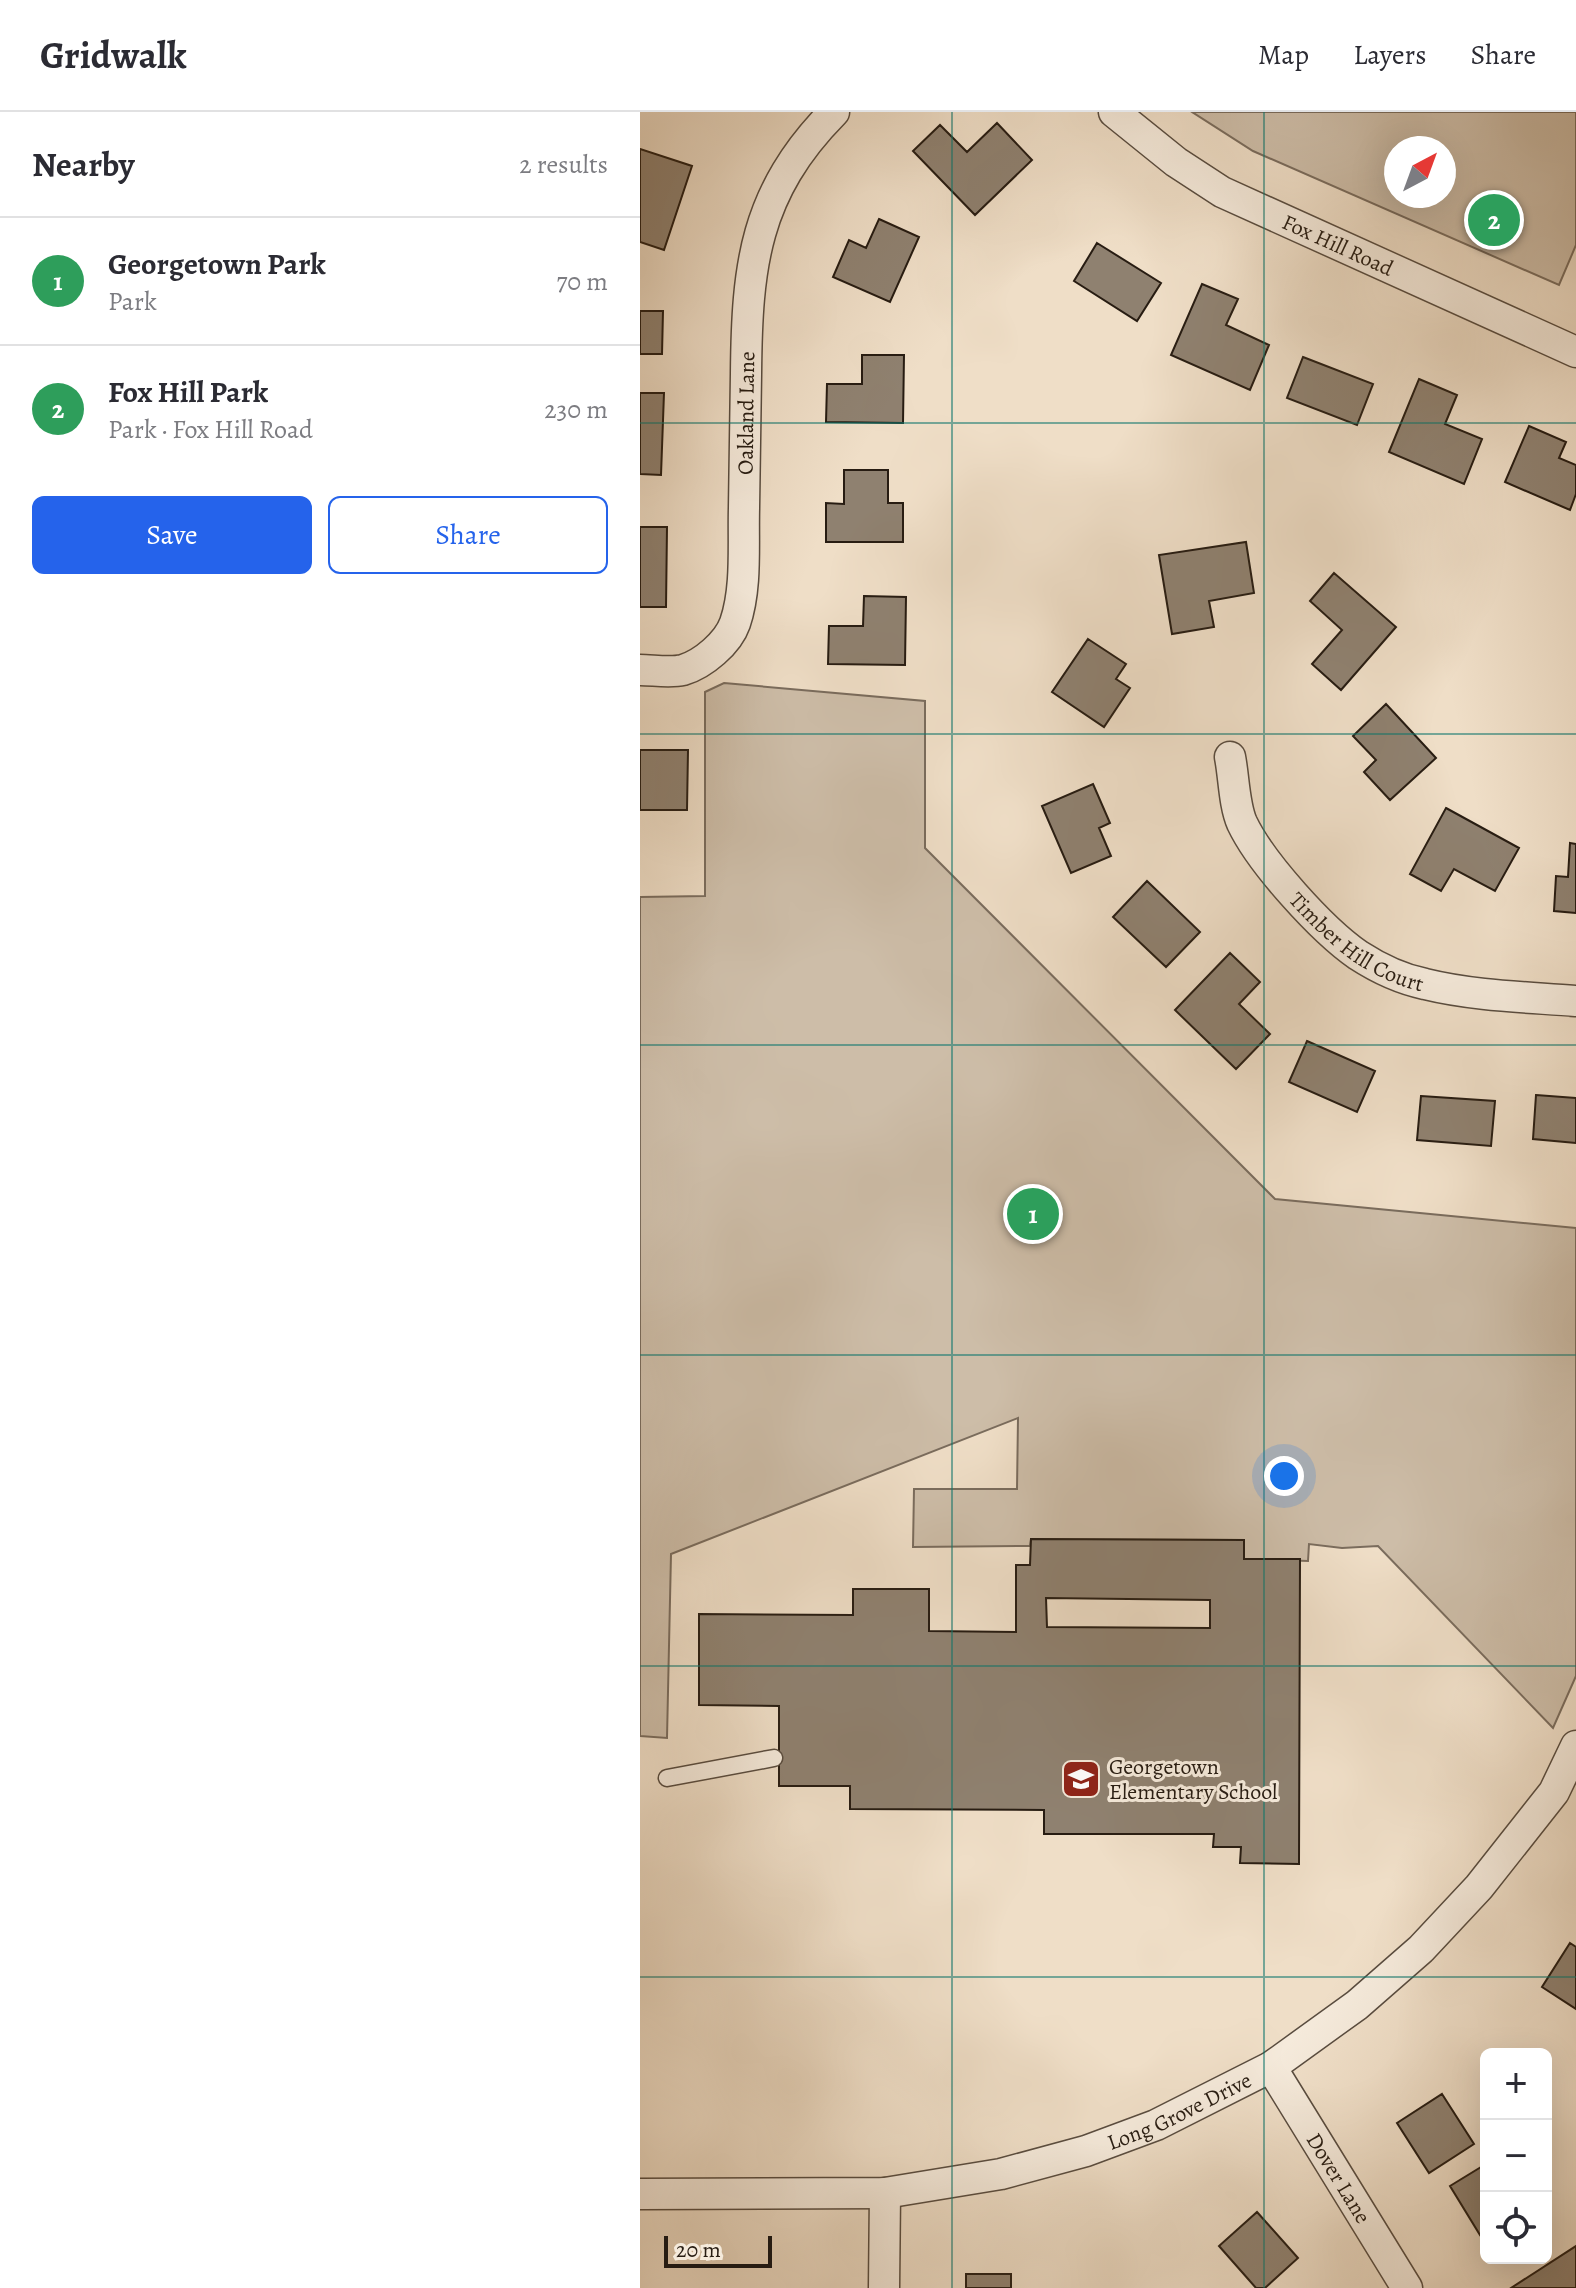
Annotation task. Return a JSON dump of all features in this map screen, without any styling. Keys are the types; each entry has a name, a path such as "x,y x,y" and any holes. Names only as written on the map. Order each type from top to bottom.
{"street":[{"name":"Oakland Lane","path":"640,670 682,670 718,651 735,625 743,561 747,311 752,261 765,217 787,170 814,132 834,112"},
{"name":"Fox Hill Road","path":"1114,112 1176,162 1232,197 1576,352"},
{"name":"Timber Hill Court","path":"1230,757 1241,821 1279,876 1335,936 1357,954 1390,973 1424,984 1576,1001"},
{"name":"Long Grove Drive","path":"640,2194 885,2193 1001,2174 1086,2151 1156,2125 1271,2067 1357,2005 1421,1949 1565,1799 1576,1746"},
{"name":"Dover Lane","path":"1271,2067 1407,2288"},
{"path":"884,2288 885,2193"}],"lane":[{"path":"667,1778 774,1758"}],"shaded area":[{"path":"1192,112 1576,112 1576,245 1559,285 1253,151"},
{"path":"724,683 925,701 925,848 1275,1199 1576,1228 1576,1676 1553,1728 1378,1546 1342,1548 1309,1544 1308,1561 1244,1559 1243,1540 1031,1539 1030,1546 913,1547 914,1489 1017,1489 1018,1418 671,1554 667,1738 640,1736 640,897 705,896 705,692"}],"building":[{"path":"997,123 1032,160 975,215 913,151 940,125 967,152"},
{"path":"640,149 692,166 664,250 640,242"},
{"path":"879,219 919,237 890,302 833,277 849,240 866,248"},
{"path":"1097,243 1161,283 1137,321 1074,281"},
{"path":"1202,284 1238,299 1226,325 1269,345 1250,390 1171,355"},
{"path":"640,311 663,311 662,354 640,354"},
{"path":"862,355 904,355 903,423 826,422 827,384 862,384"},
{"path":"1303,357 1373,384 1357,425 1287,398"},
{"path":"1419,379 1457,395 1445,424 1482,439 1464,484 1389,452"},
{"path":"640,393 664,393 661,475 640,474"},
{"path":"1529,426 1566,442 1559,458 1576,465 1576,494 1570,510 1505,482"},
{"path":"844,470 888,470 888,503 903,503 903,542 826,542 826,503 844,504"},
{"path":"640,527 667,527 666,607 640,607"},
{"path":"1246,542 1254,593 1209,601 1214,627 1172,634 1159,555"},
{"path":"1334,573 1396,627 1341,690 1312,664 1342,630 1310,601"},
{"path":"864,596 906,597 905,665 828,664 829,626 863,626"},
{"path":"1088,639 1126,664 1116,679 1130,688 1104,727 1052,692"},
{"path":"1386,704 1436,758 1390,800 1364,772 1376,760 1353,736"},
{"path":"640,750 688,750 687,810 640,810"},
{"path":"1093,784 1110,823 1099,828 1111,856 1071,873 1042,806"},
{"path":"1446,808 1519,848 1495,891 1454,869 1441,891 1410,874"},
{"path":"1570,843 1576,844 1576,913 1554,911 1556,876 1568,877"},
{"path":"1147,881 1200,932 1166,967 1113,917"},
{"path":"1230,953 1260,982 1239,1004 1270,1034 1236,1069 1175,1010"},
{"path":"1307,1041 1375,1071 1357,1112 1289,1082"},
{"path":"1536,1095 1576,1098 1576,1143 1533,1139"},
{"path":"1421,1096 1495,1101 1491,1146 1417,1140"},
{"path":"1031,1539 1244,1540 1244,1559 1300,1559 1299,1864 1240,1863 1241,1847 1213,1847 1214,1834 1044,1834 1044,1810 850,1809 850,1786 779,1786 779,1706 699,1705 699,1614 853,1615 853,1589 929,1589 929,1631 1016,1632 1016,1565 1030,1565","holes":["1046,1598 1210,1600 1210,1628 1047,1627"]},
{"path":"1570,1943 1576,1947 1576,2009 1542,1987"},
{"path":"1442,2094 1474,2144 1429,2173 1397,2123"},
{"path":"1480,2168 1480,2235 1450,2186"},
{"path":"1257,2212 1298,2258 1265,2288 1256,2288 1219,2246"},
{"path":"1576,2246 1576,2288 1511,2288 1552,2264"},
{"path":"966,2274 1011,2274 1011,2288 966,2288"}],"place":[{"name":"Fox Hill Park","path":"1494,220"},
{"name":"Georgetown Park","path":"1033,1214"},
{"name":"Georgetown Elementary School","path":"1081,1779"}]}
